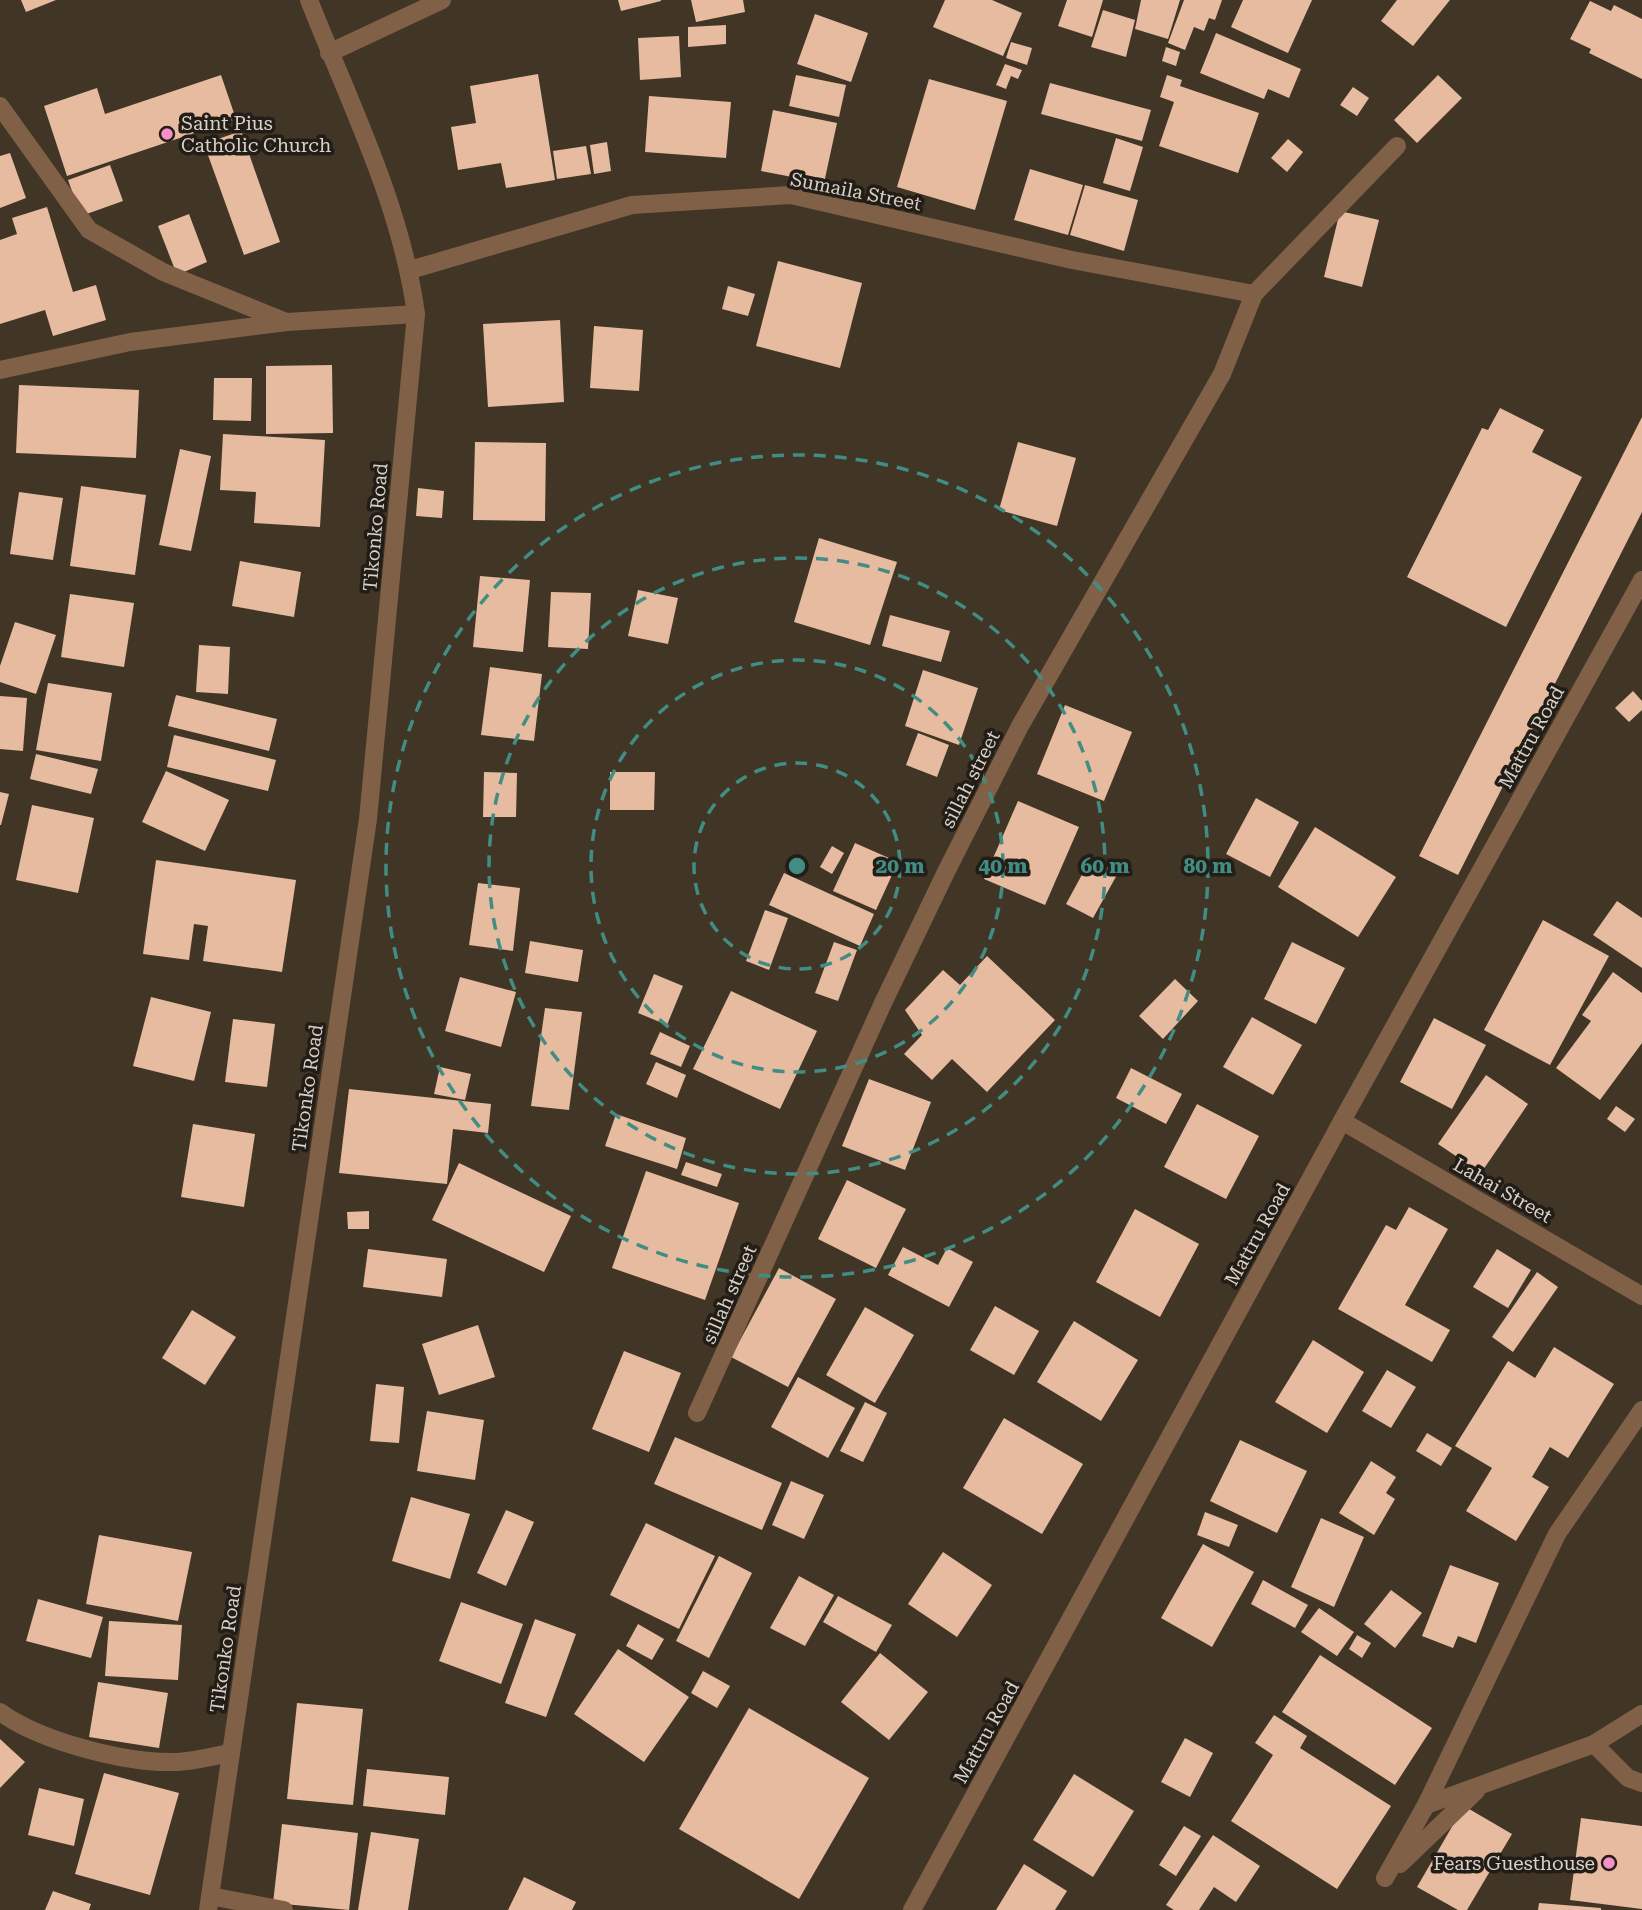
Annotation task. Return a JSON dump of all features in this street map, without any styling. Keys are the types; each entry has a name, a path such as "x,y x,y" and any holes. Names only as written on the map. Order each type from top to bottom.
{"street":[{"name":"Tikonko Road","path":"209,1903 368,819 416,314 410,270 362,127 309,0"},
{"path":"329,53 443,0"},
{"path":"0,106 89,230 163,272 287,322"},
{"path":"1254,293 1397,146"},
{"name":"Sumaila Street","path":"410,270 632,205 791,195 1072,260 1254,293"},
{"name":"sillah street","path":"697,1413 883,1003 947,870 1020,726 1222,374 1254,293"},
{"path":"0,370 130,342 287,322 416,314"},
{"name":"Mattru Road","path":"912,1910 1342,1121 1642,580"},
{"name":"Lahai Street","path":"1342,1121 1642,1296"},
{"path":"1479,1788 1385,1878 1426,1805 1558,1534 1642,1410"},
{"path":"0,1712 34,1733 138,1762 176,1762 231,1753"},
{"path":"1426,1805 1479,1788 1594,1744 1642,1714"},
{"path":"1594,1744 1628,1778 1642,1783"},
{"path":"209,1903 284,1910"}],"building":[{"path":"21,0 56,0 26,12"},
{"path":"618,0 661,0 661,1 621,11"},
{"path":"691,0 743,0 745,12 696,22"},
{"path":"945,0 992,0 1022,13 1003,56 933,27"},
{"path":"1067,0 1103,0 1092,37 1058,26"},
{"path":"1141,0 1180,0 1168,39 1135,29"},
{"path":"1184,0 1222,0 1215,20 1209,18 1204,31 1194,27 1185,50 1168,43"},
{"path":"1243,0 1312,0 1288,53 1231,27"},
{"path":"1397,0 1450,0 1413,46 1381,21"},
{"path":"1590,1 1611,11 1614,5 1642,19 1642,79 1589,53 1591,49 1570,39"},
{"path":"1103,10 1135,20 1126,57 1091,47"},
{"path":"815,14 868,33 851,82 797,64"},
{"path":"726,25 726,44 688,47 688,27"},
{"path":"1216,33 1301,69 1289,98 1268,89 1264,99 1200,73"},
{"path":"679,36 681,77 640,80 638,38"},
{"path":"1011,42 1032,48 1027,65 1006,58"},
{"path":"1166,47 1180,52 1176,66 1162,61"},
{"path":"1005,64 1022,70 1018,79 1011,76 1006,89 996,85"},
{"path":"538,74 555,180 506,188 501,163 458,170 451,127 476,123 470,86"},
{"path":"221,75 236,119 67,176 44,106 97,88 105,114"},
{"path":"796,75 846,85 839,117 789,106"},
{"path":"1167,75 1182,80 1180,86 1259,113 1238,173 1159,146 1174,102 1160,97"},
{"path":"1438,75 1462,98 1417,143 1394,120"},
{"path":"929,79 1007,101 975,210 897,187"},
{"path":"1050,83 1151,110 1142,141 1041,114"},
{"path":"1353,87 1369,98 1357,116 1340,105"},
{"path":"649,96 731,102 726,158 645,152"},
{"path":"773,110 837,123 824,183 761,171"},
{"path":"241,131 280,242 244,255 204,144"},
{"path":"1116,138 1143,147 1130,191 1103,183"},
{"path":"1288,139 1303,152 1287,172 1271,158"},
{"path":"607,142 611,171 594,174 590,145"},
{"path":"586,146 591,174 557,179 553,151"},
{"path":"10,153 26,198 0,208 0,156"},
{"path":"110,165 123,201 81,216 68,180"},
{"path":"1030,169 1083,185 1068,235 1014,220"},
{"path":"1085,185 1138,200 1124,251 1070,235"},
{"path":"47,207 73,292 96,285 106,320 53,336 45,310 0,324 0,240 17,234 12,218"},
{"path":"1340,211 1379,220 1362,287 1324,277"},
{"path":"189,214 207,262 177,275 158,226"},
{"path":"778,261 862,283 840,368 756,346"},
{"path":"728,286 755,294 748,316 722,309"},
{"path":"560,320 564,402 488,407 483,324"},
{"path":"594,326 643,330 639,391 590,388"},
{"path":"332,365 333,433 266,434 266,366"},
{"path":"214,378 252,378 251,421 213,420"},
{"path":"19,385 139,390 136,458 16,453"},
{"path":"1500,408 1544,430 1532,452 1582,477 1506,627 1407,577 1482,428 1488,430"},
{"path":"1642,417 1642,512 1458,875 1419,856"},
{"path":"223,434 325,440 320,527 254,523 256,492 220,490"},
{"path":"475,442 546,443 545,521 473,520"},
{"path":"1018,442 1076,458 1057,526 999,510"},
{"path":"180,449 211,456 191,551 159,545"},
{"path":"81,486 146,495 135,575 70,566"},
{"path":"418,488 444,491 442,518 416,516"},
{"path":"19,492 63,498 53,560 10,554"},
{"path":"819,538 897,562 870,645 794,622"},
{"path":"240,561 301,572 294,617 232,606"},
{"path":"480,576 530,580 523,652 473,647"},
{"path":"638,590 678,598 668,644 628,636"},
{"path":"551,592 591,593 588,649 548,647"},
{"path":"70,594 134,603 124,667 61,657"},
{"path":"890,615 950,631 941,662 882,646"},
{"path":"15,622 56,635 36,694 0,682 0,666"},
{"path":"199,645 230,647 228,694 196,692"},
{"path":"490,667 542,674 534,741 481,735"},
{"path":"923,670 978,688 959,745 905,726"},
{"path":"48,683 112,693 101,761 36,750"},
{"path":"1633,691 1642,701 1642,710 1629,722 1615,708"},
{"path":"176,695 277,719 269,751 168,726"},
{"path":"0,696 27,698 23,751 0,749"},
{"path":"1065,705 1132,732 1104,801 1037,774"},
{"path":"918,733 949,745 937,777 906,765"},
{"path":"174,735 276,760 268,791 167,767"},
{"path":"36,754 98,769 91,794 30,779"},
{"path":"166,771 229,800 205,851 142,822"},
{"path":"484,772 517,773 516,817 483,817"},
{"path":"610,772 655,772 654,810 610,810"},
{"path":"0,792 9,794 1,825 0,825"},
{"path":"1256,798 1299,822 1270,877 1226,854"},
{"path":"1018,801 1079,827 1045,905 984,879"},
{"path":"32,805 94,818 78,893 16,880"},
{"path":"1315,827 1396,877 1358,937 1278,887"},
{"path":"855,843 898,862 876,910 833,891"},
{"path":"832,846 844,853 832,874 820,867"},
{"path":"1091,858 1118,873 1093,918 1066,904"},
{"path":"156,860 296,880 282,972 203,961 208,926 194,924 189,960 143,954"},
{"path":"784,873 874,914 860,946 769,905"},
{"path":"478,883 520,888 513,951 469,945"},
{"path":"1617,901 1642,918 1642,968 1593,935"},
{"path":"765,910 788,918 769,970 746,961"},
{"path":"1543,920 1609,956 1550,1065 1484,1030"},
{"path":"530,941 583,950 578,982 525,973"},
{"path":"834,942 857,950 838,1001 815,993"},
{"path":"1292,942 1345,968 1316,1024 1264,999"},
{"path":"987,956 1055,1020 987,1092 952,1059 932,1080 904,1054 922,1035 905,1010 943,970 960,985"},
{"path":"1613,972 1642,993 1642,1043 1600,1100 1556,1068 1591,1021 1582,1015"},
{"path":"654,974 683,986 667,1025 638,1013"},
{"path":"460,977 516,992 501,1047 445,1031"},
{"path":"1175,979 1198,1001 1163,1039 1139,1016"},
{"path":"731,991 817,1031 780,1109 693,1069"},
{"path":"151,997 211,1012 194,1081 133,1066"},
{"path":"545,1008 582,1012 569,1110 531,1106"},
{"path":"1252,1017 1302,1045 1273,1095 1223,1067"},
{"path":"1434,1018 1486,1045 1452,1109 1400,1082"},
{"path":"233,1019 275,1024 267,1087 225,1082"},
{"path":"660,1032 690,1046 681,1067 650,1054"},
{"path":"656,1062 686,1075 677,1098 646,1084"},
{"path":"440,1067 471,1074 465,1100 434,1094"},
{"path":"1131,1068 1182,1094 1166,1124 1116,1098"},
{"path":"1486,1075 1528,1104 1481,1173 1438,1144"},
{"path":"869,1079 931,1102 905,1170 842,1146"},
{"path":"349,1089 491,1104 488,1133 453,1129 447,1184 339,1173"},
{"path":"1197,1104 1259,1136 1226,1199 1164,1167"},
{"path":"1616,1106 1635,1119 1625,1132 1607,1119"},
{"path":"616,1114 686,1138 677,1169 605,1146"},
{"path":"193,1124 255,1134 244,1207 181,1197"},
{"path":"686,1162 722,1174 717,1187 681,1175"},
{"path":"459,1163 571,1216 544,1272 432,1220"},
{"path":"646,1171 739,1203 705,1300 612,1268"},
{"path":"847,1180 906,1209 876,1268 818,1239"},
{"path":"1409,1207 1448,1229 1405,1305 1450,1330 1432,1362 1338,1309 1386,1225 1396,1230"},
{"path":"1135,1209 1199,1244 1160,1317 1096,1282"},
{"path":"369,1211 369,1229 348,1229 347,1212"},
{"path":"903,1247 938,1265 947,1248 973,1262 949,1307 888,1275"},
{"path":"368,1249 447,1259 442,1297 363,1287"},
{"path":"1497,1249 1531,1270 1508,1308 1473,1287"},
{"path":"779,1268 836,1299 788,1387 731,1357"},
{"path":"1537,1272 1558,1287 1513,1352 1492,1337"},
{"path":"995,1306 1039,1331 1014,1375 970,1350"},
{"path":"865,1307 914,1335 875,1403 826,1375"},
{"path":"192,1310 236,1337 205,1385 162,1358"},
{"path":"1074,1321 1138,1360 1101,1421 1037,1382"},
{"path":"478,1325 495,1377 439,1395 422,1344"},
{"path":"1313,1340 1364,1372 1327,1433 1275,1402"},
{"path":"1554,1347 1614,1384 1568,1458 1550,1447 1532,1477 1549,1487 1516,1541 1466,1511 1492,1468 1455,1446 1508,1361 1535,1378"},
{"path":"624,1351 681,1373 649,1452 592,1429"},
{"path":"1387,1370 1416,1387 1391,1428 1362,1411"},
{"path":"798,1377 855,1408 828,1458 771,1427"},
{"path":"376,1384 404,1387 399,1443 370,1441"},
{"path":"865,1402 887,1413 863,1462 840,1451"},
{"path":"427,1411 484,1420 475,1480 417,1471"},
{"path":"1004,1418 1083,1464 1042,1534 963,1488"},
{"path":"1427,1433 1452,1448 1441,1466 1416,1451"},
{"path":"675,1437 782,1483 762,1530 654,1484"},
{"path":"1240,1440 1307,1471 1277,1533 1210,1501"},
{"path":"1371,1461 1396,1477 1386,1493 1395,1499 1374,1535 1339,1513"},
{"path":"791,1481 824,1495 804,1539 772,1525"},
{"path":"411,1497 470,1514 450,1579 392,1561"},
{"path":"506,1510 534,1522 506,1586 477,1573"},
{"path":"1205,1512 1238,1525 1229,1547 1197,1535"},
{"path":"1321,1518 1364,1537 1334,1607 1291,1587"},
{"path":"646,1523 715,1556 679,1629 610,1595"},
{"path":"99,1535 192,1552 178,1621 86,1604"},
{"path":"1203,1544 1254,1572 1212,1647 1161,1618"},
{"path":"943,1552 992,1585 957,1637 908,1604"},
{"path":"719,1556 752,1573 709,1658 676,1641"},
{"path":"1450,1565 1499,1583 1476,1643 1458,1636 1453,1648 1422,1636"},
{"path":"799,1576 834,1595 805,1646 770,1628"},
{"path":"1263,1580 1308,1605 1295,1628 1251,1604"},
{"path":"1391,1590 1422,1613 1395,1648 1364,1624"},
{"path":"838,1596 892,1625 876,1652 823,1622"},
{"path":"38,1599 103,1617 91,1658 26,1641"},
{"path":"461,1602 523,1624 501,1684 439,1661"},
{"path":"1319,1608 1354,1632 1337,1656 1301,1632"},
{"path":"535,1619 576,1634 546,1717 505,1703"},
{"path":"109,1621 182,1625 178,1680 105,1676"},
{"path":"638,1624 664,1639 652,1660 626,1646"},
{"path":"1357,1635 1371,1643 1362,1658 1349,1649"},
{"path":"618,1649 689,1697 644,1762 574,1714"},
{"path":"880,1653 928,1692 889,1740 841,1702"},
{"path":"1320,1655 1432,1728 1395,1785 1282,1712"},
{"path":"703,1671 730,1686 717,1708 691,1693"},
{"path":"98,1682 168,1693 159,1748 89,1737"},
{"path":"297,1703 363,1709 353,1805 287,1799"},
{"path":"749,1708 869,1778 799,1899 679,1829"},
{"path":"1274,1715 1307,1736 1300,1748 1391,1806 1337,1889 1231,1821 1273,1755 1255,1743"},
{"path":"1185,1738 1213,1753 1190,1797 1161,1782"},
{"path":"0,1739 25,1762 0,1788"},
{"path":"367,1769 449,1777 445,1815 363,1806"},
{"path":"104,1773 179,1793 150,1895 75,1874"},
{"path":"1074,1774 1134,1811 1093,1877 1033,1840"},
{"path":"39,1788 84,1799 74,1846 28,1835"},
{"path":"1464,1806 1512,1834 1467,1910 1458,1910 1417,1887"},
{"path":"1581,1818 1642,1826 1642,1909 1570,1900"},
{"path":"282,1824 358,1833 349,1910 273,1903"},
{"path":"1184,1826 1201,1836 1176,1876 1159,1865"},
{"path":"371,1832 419,1839 408,1910 358,1910"},
{"path":"1213,1835 1260,1866 1236,1902 1214,1887 1199,1910 1174,1910 1166,1905"},
{"path":"1024,1864 1067,1891 1055,1910 996,1910"},
{"path":"524,1877 576,1902 572,1910 508,1910"},
{"path":"53,1891 91,1904 89,1910 45,1910"},
{"path":"1539,1903 1601,1908 1601,1910 1538,1910"}],"place":[{"name":"Saint Pius Catholic Church","path":"167,134"},
{"name":"Fears Guesthouse","path":"1609,1863"}]}
